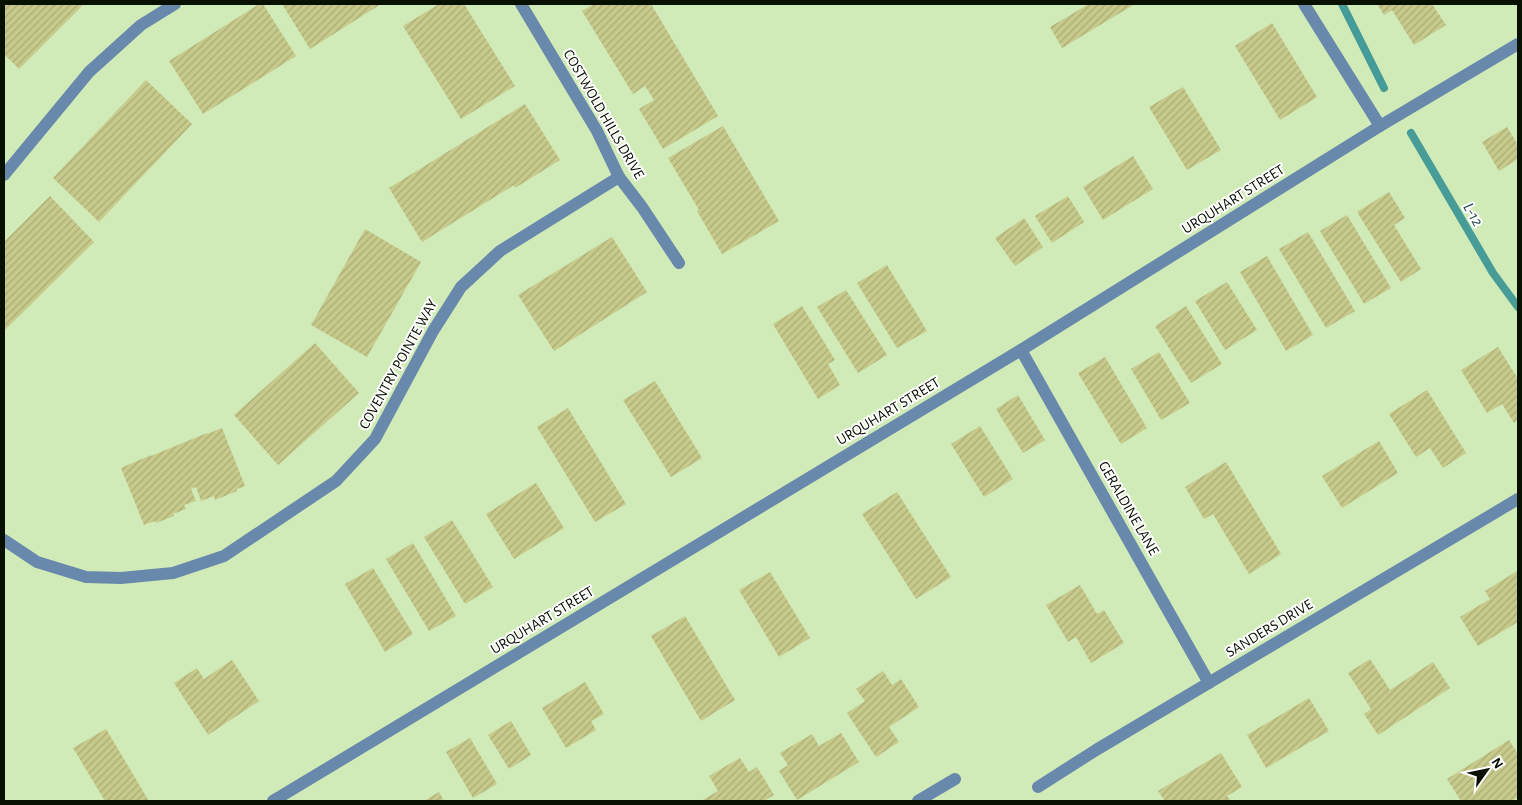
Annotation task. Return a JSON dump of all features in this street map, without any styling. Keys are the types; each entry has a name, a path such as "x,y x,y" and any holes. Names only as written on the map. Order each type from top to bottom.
{"street":[{"path":"4,175 89,72 140,25 175,4"},
{"name":"COSTWOLD HILLS DRIVE","path":"521,4 596,131 619,177 642,207 678,263"},
{"path":"1304,4 1380,126"},
{"name":"URQUHART STREET","path":"273,801 1021,350 1380,126 1518,44"},
{"name":"COVENTRY POINTE WAY","path":"4,540 37,562 86,577 121,578 173,573 224,556 336,481 375,439 433,331 461,287 500,251 619,177"},
{"name":"GERALDINE LANE","path":"1021,350 1209,683"},
{"name":"SANDERS DRIVE","path":"1038,787 1096,750 1518,500"},
{"path":"918,801 955,779"}],"building":[{"path":"4,4 84,4 19,69 4,54"},
{"path":"259,4 263,4 296,56 203,114 169,61"},
{"path":"282,4 381,4 310,49"},
{"path":"439,4 464,4 515,86 461,119 403,26"},
{"path":"594,4 651,4 718,116 663,149 639,109 654,100 645,86 633,94 582,11"},
{"path":"1089,4 1135,4 1062,48 1050,27"},
{"path":"1377,4 1432,4 1446,25 1414,45 1392,10 1384,15"},
{"path":"1272,23 1317,97 1280,120 1235,46"},
{"path":"146,80 192,124 99,222 53,178"},
{"path":"1183,87 1221,150 1187,170 1149,107"},
{"path":"525,104 560,160 515,188 514,185 422,242 389,188"},
{"path":"723,126 779,221 722,254 697,211 699,210 668,158"},
{"path":"1507,127 1518,145 1518,159 1499,171 1482,142"},
{"path":"1133,156 1153,189 1103,220 1083,187"},
{"path":"1389,192 1405,218 1394,225 1421,269 1401,282 1357,212"},
{"path":"50,196 94,242 4,331 4,242"},
{"path":"1068,196 1084,222 1052,243 1035,216"},
{"path":"1347,215 1391,288 1364,304 1320,231"},
{"path":"1024,218 1043,247 1015,266 995,238"},
{"path":"365,229 421,262 367,357 311,325"},
{"path":"1308,232 1355,311 1326,328 1279,249"},
{"path":"612,237 647,292 554,351 518,295"},
{"path":"1267,256 1313,335 1286,351 1240,272"},
{"path":"887,265 927,331 897,348 857,283"},
{"path":"1227,282 1257,330 1225,350 1195,301"},
{"path":"846,290 887,355 858,373 817,307"},
{"path":"802,306 835,360 828,364 840,385 818,399 773,324"},
{"path":"1186,306 1222,364 1191,383 1155,326"},
{"path":"315,343 359,393 278,465 234,415"},
{"path":"1498,347 1518,379 1518,420 1514,423 1502,404 1487,413 1461,370"},
{"path":"1159,352 1190,403 1161,420 1131,369"},
{"path":"1105,357 1147,428 1121,444 1078,373"},
{"path":"655,381 702,458 671,477 623,400"},
{"path":"1427,390 1466,453 1443,468 1430,448 1416,457 1389,414"},
{"path":"1018,395 1045,440 1023,453 996,409"},
{"path":"568,408 626,504 595,522 537,427"},
{"path":"980,426 1013,479 984,497 951,444"},
{"path":"222,428 245,486 215,500 214,496 201,501 196,487 191,489 196,501 184,505 186,509 156,523 155,521 144,525 121,468"},
{"path":"1379,441 1398,473 1342,508 1322,476"},
{"path":"1226,462 1281,554 1249,574 1213,514 1204,519 1185,487"},
{"path":"536,483 564,528 514,559 486,514"},
{"path":"897,492 951,577 916,599 862,514"},
{"path":"452,520 493,587 465,604 424,537"},
{"path":"413,543 456,616 429,631 386,559"},
{"path":"373,568 413,634 385,652 345,584"},
{"path":"1517,571 1518,622 1478,646 1460,617 1490,599 1485,591"},
{"path":"770,572 810,638 779,657 739,590"},
{"path":"1080,585 1097,614 1104,610 1124,643 1091,663 1076,637 1068,642 1046,605"},
{"path":"685,616 735,700 701,721 651,636"},
{"path":"1370,659 1390,690 1433,662 1450,688 1378,735 1364,714 1371,709 1348,673"},
{"path":"232,660 259,701 208,735 174,683 197,668 204,679"},
{"path":"883,671 892,685 901,679 919,707 889,727 899,742 876,757 847,713 865,701 856,689"},
{"path":"585,682 604,714 591,721 596,730 566,748 542,708"},
{"path":"1309,698 1329,731 1266,768 1247,735"},
{"path":"511,721 531,755 509,769 488,735"},
{"path":"106,729 149,801 105,801 73,748"},
{"path":"841,733 859,762 797,800 779,771 788,765 780,753 812,734 819,746"},
{"path":"470,738 497,784 473,798 446,752"},
{"path":"1509,740 1518,754 1518,797 1512,801 1461,801 1447,779"},
{"path":"1221,753 1242,787 1227,796 1231,801 1165,801 1158,791"},
{"path":"740,758 749,772 757,767 774,795 764,801 701,801 718,791 709,776"},
{"path":"439,792 444,801 424,801"}],"waterway":[{"name":"L-12","path":"1342,4 1384,88"},
{"name":"L-12","path":"1411,133 1493,273 1518,307"}]}
